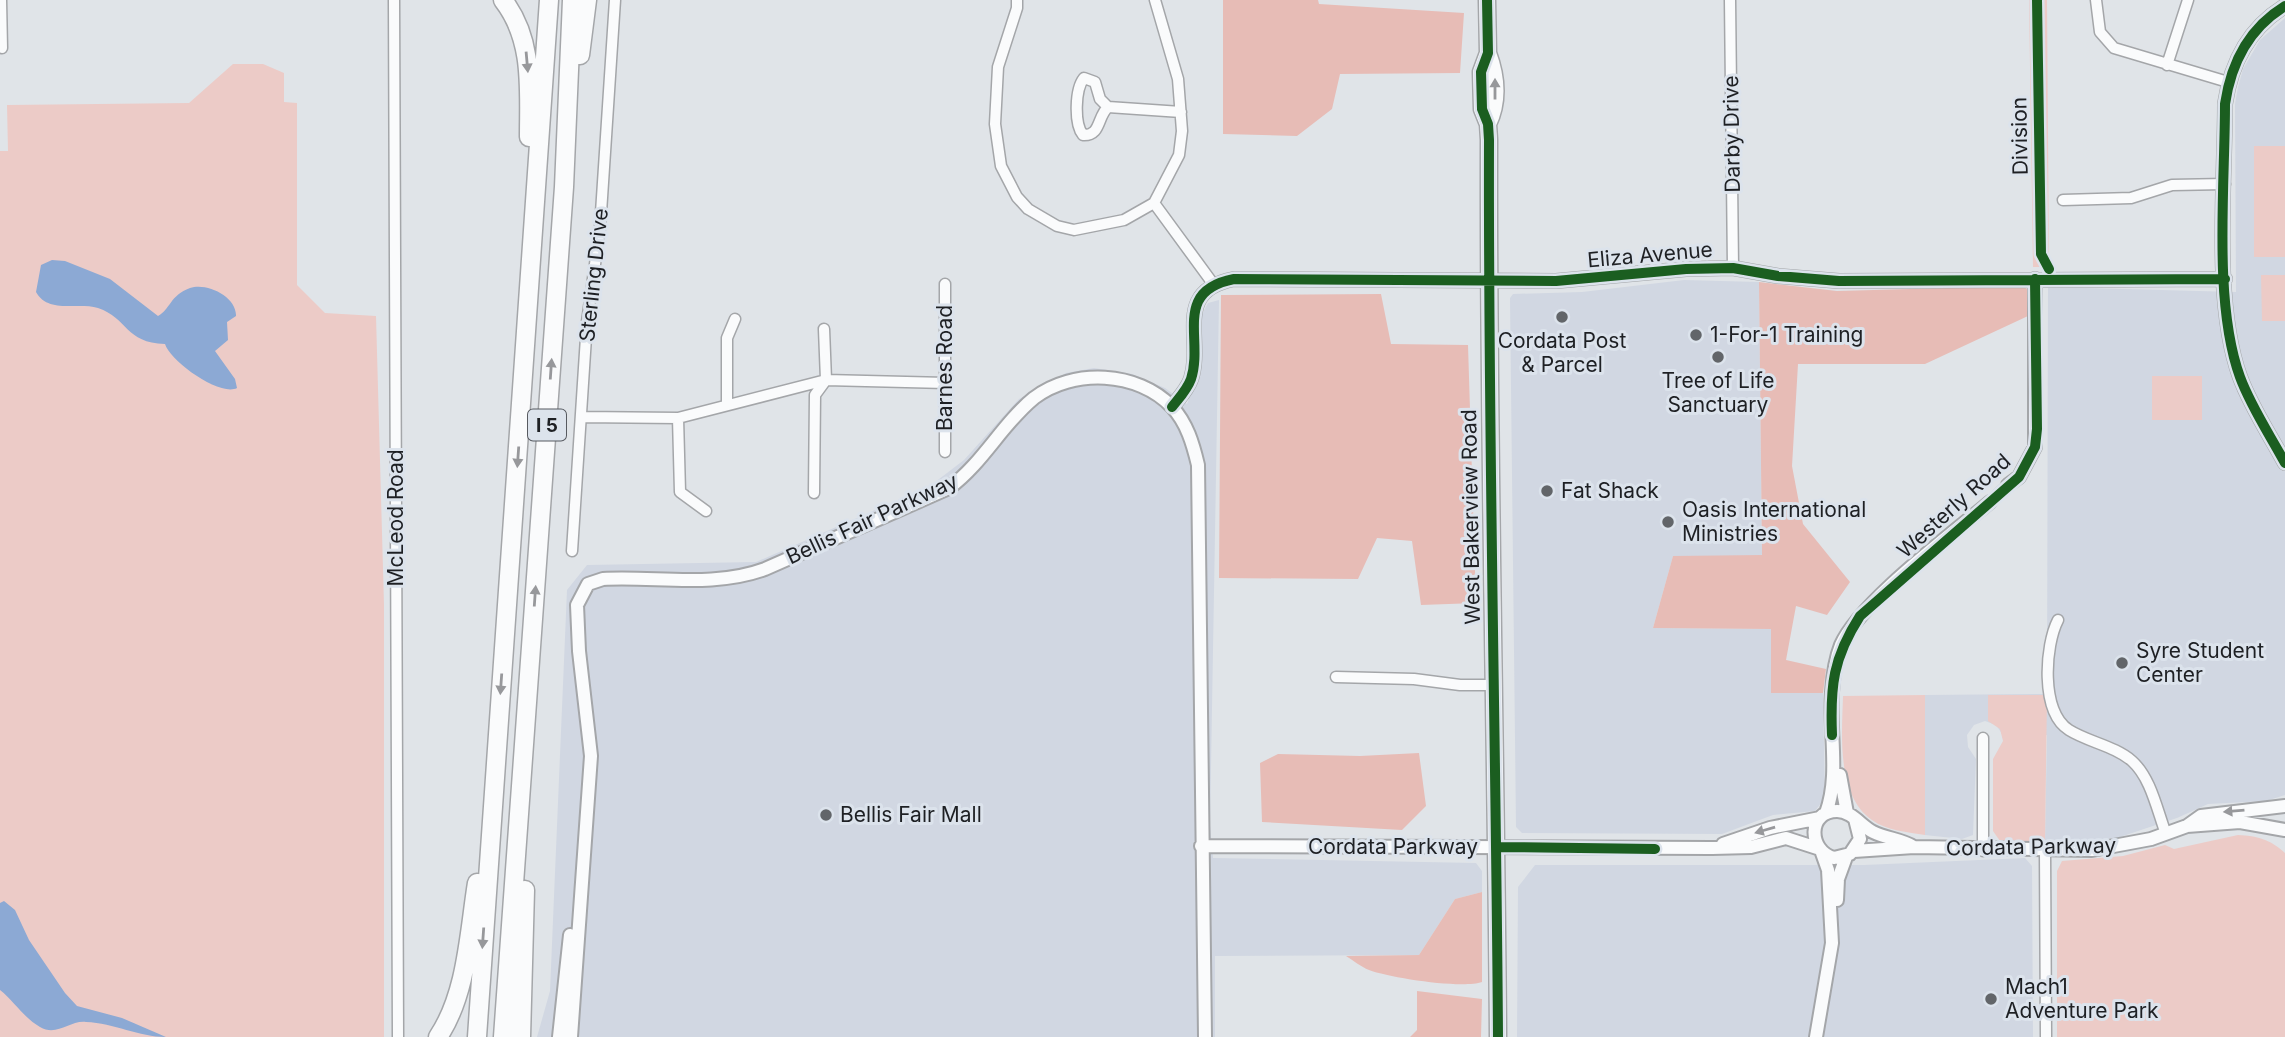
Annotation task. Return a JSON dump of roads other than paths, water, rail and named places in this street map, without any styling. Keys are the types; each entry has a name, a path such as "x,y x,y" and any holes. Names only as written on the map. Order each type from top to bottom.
{"highway":[{"path":"503,0 520,28 528,62 529,291"},
{"name":"I 5","path":"477,1037 550,0"},
{"name":"I 5","path":"503,1037 564,187 572,0"},
{"path":"564,187 587,0"},
{"path":"521,1037 531,664"},
{"path":"438,1037 454,1003 463,967 498,723"}],"main road":[{"name":"West Bakerview Road","path":"1487,0 1488,53 1495,71 1496,108 1489,124 1489,280 1492,685 1499,848 1498,1037"}],"street":[{"path":"2,0 2,48"},
{"name":"McLeod Road","path":"394,0 398,1037"},
{"name":"Sterling Drive","path":"572,551 587,323 600,228 615,0"},
{"path":"1017,0 1017,8 998,67 995,124 1001,166 1017,197 1041,218 1074,230 1125,220 1154,203 1179,155 1181,112 1176,70 1155,0"},
{"name":"Darby Drive","path":"1730,0 1733,268"},
{"path":"2096,0 2100,32 2115,48 2228,82"},
{"path":"2167,65 2188,0"},
{"path":"2285,6 2266,19 2235,62 2228,82 2225,104 2225,279 2230,336 2240,377 2285,463"},
{"path":"1108,107 1093,134 1080,132 1079,87 1084,78 1095,82 1100,99 1108,107 1181,112"},
{"path":"2063,200 2131,198 2172,185 2225,184"},
{"path":"1154,203 1214,285 1196,304 1191,377 1172,407"},
{"name":"Eliza Avenue","path":"1214,285 1234,279 1572,281 1686,269 1733,268 1778,276 1839,281 2225,279"},
{"name":"Westerly Road","path":"1823,816 1835,785 1832,735 1835,666 1841,645 1860,616 2019,477 2035,447 2035,279"},
{"name":"Barnes Road","path":"945,284 945,452"},
{"path":"727,405 726,338 735,319"},
{"path":"814,493 815,395 826,380 824,329"},
{"name":"Bellis Fair Parkway","path":"572,1037 579,898 591,756 579,651 577,605 588,584 611,579 733,578 765,569 950,488 966,475 1036,397 1078,379 1099,377 1134,384 1172,407 1191,440 1200,488 1201,846 1205,1037"},
{"path":"581,417 678,418 826,380 946,383"},
{"path":"678,418 680,492 706,511"},
{"path":"2058,620 2049,642 2051,704 2069,730 2134,762 2146,780 2166,834"},
{"path":"1336,677 1414,678 1460,685 1492,685"},
{"name":"Westerly Road","path":"1832,735 1836,742 1851,816"},
{"path":"1983,738 1983,850"},
{"name":"Cordata Parkway","path":"1850,854 1914,847 2045,851 2120,847 2187,826 2201,816 2285,806"},
{"path":"1816,1037 1832,931 1837,917 1838,879 1861,832 1851,816 1823,816 1813,833 1828,870 1832,931"},
{"name":"Cordata Parkway","path":"1712,848 1770,828 1823,816"},
{"name":"Cordata Parkway","path":"1851,816 1875,834 1914,847"},
{"name":"Cordata Parkway","path":"2187,826 2239,822 2285,830"},
{"name":"Cordata Parkway","path":"1201,846 1712,848 1751,847 1786,838 1820,851"},
{"path":"1820,851 1834,858 1850,854"},
{"path":"2045,851 2046,1037"},
{"name":"Bellis Fair Parkway","path":"559,1037 570,933 579,898"}],"water":[{"path":"52,260 65,261 110,279 158,316 178,294 190,288 212,289 226,297 232,303 236,316 227,322 228,340 215,351 235,379 237,388 219,387 196,376 176,359 165,344 152,343 134,335 108,312 90,306 56,305 41,299 36,292 41,265"},
{"path":"4,901 15,910 29,940 77,1006 122,1018 166,1037 86,1022 46,1030 29,1019 0,990 0,903"}],"place":[{"name":"Cordata Post & Parcel","path":"1562,317"},
{"name":"1-For-1 Training","path":"1696,335"},
{"name":"Tree of Life Sanctuary","path":"1718,357"},
{"name":"Fat Shack","path":"1547,491"},
{"name":"Oasis International Ministries","path":"1668,522"},
{"name":"Syre Student Center","path":"2122,663"},
{"name":"Bellis Fair Mall","path":"826,815"},
{"name":"Mach1 Adventure Park","path":"1991,999"}]}
